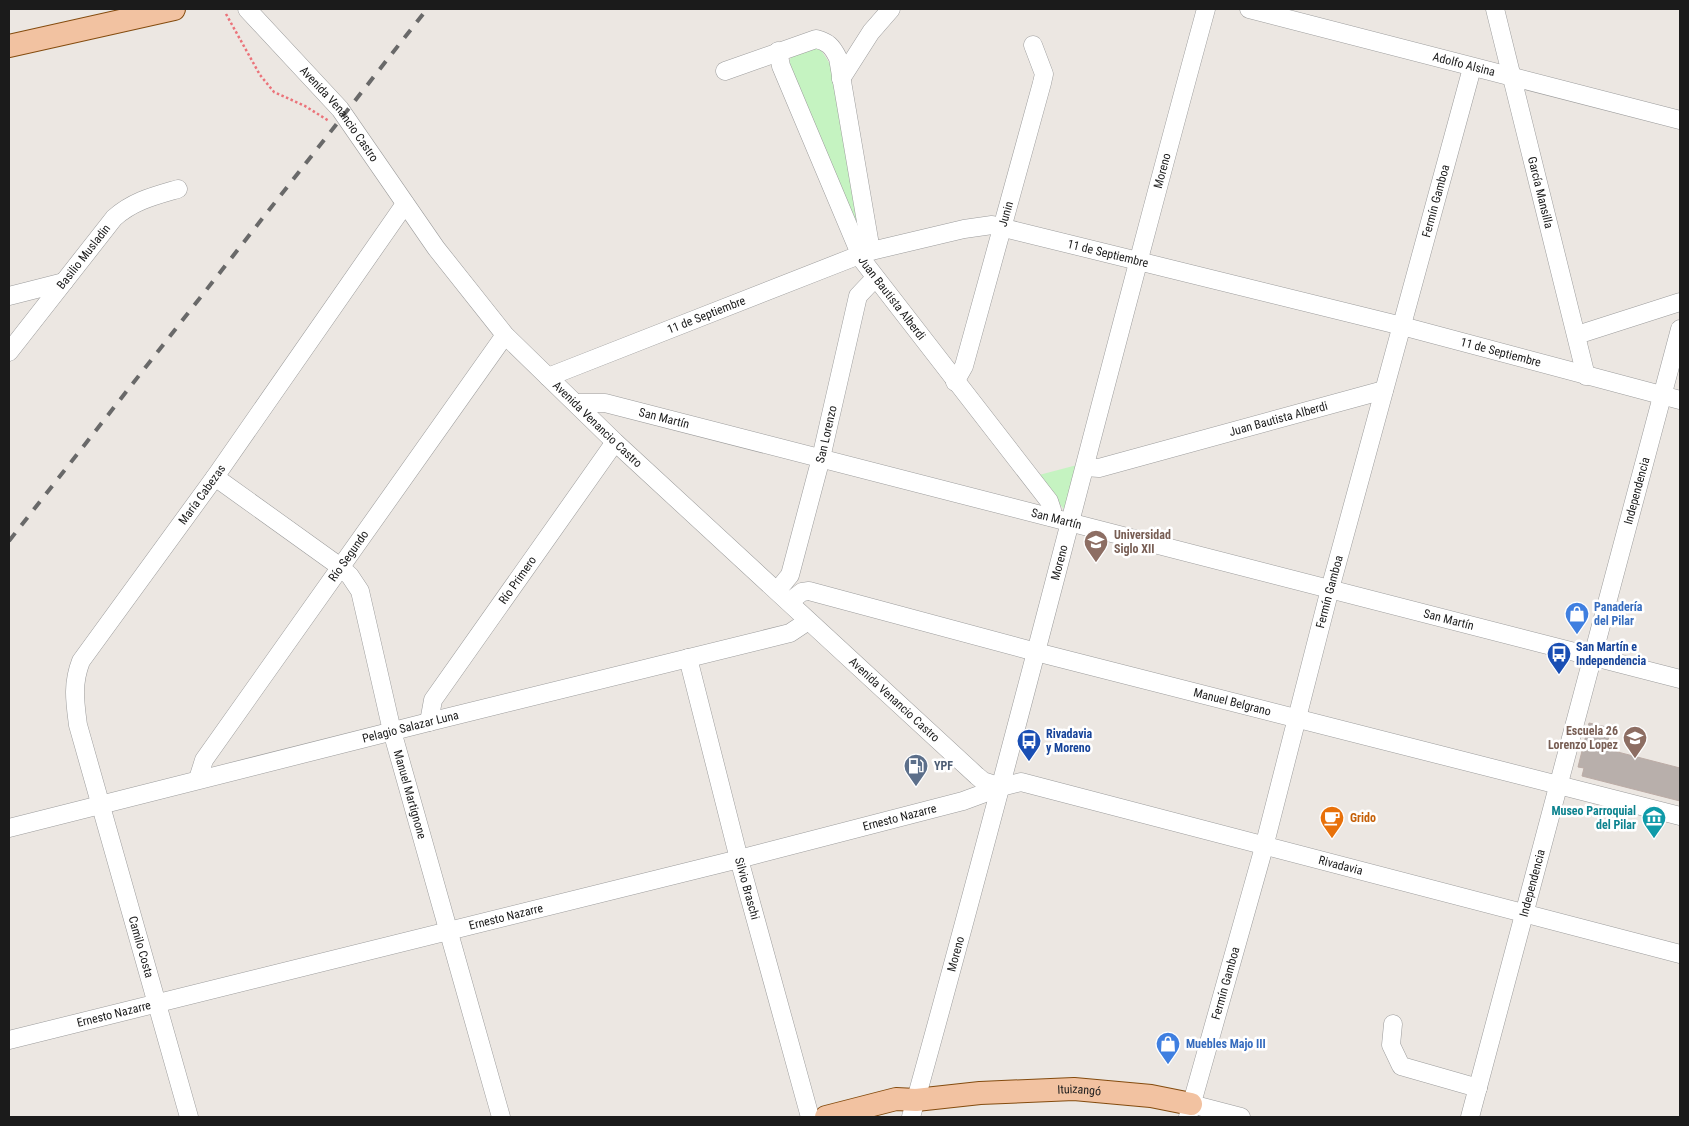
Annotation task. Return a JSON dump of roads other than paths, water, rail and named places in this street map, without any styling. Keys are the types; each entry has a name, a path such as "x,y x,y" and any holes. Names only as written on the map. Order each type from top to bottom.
{"main road":[{"path":"9,46 148,12 174,9"},
{"name":"Ituizangó","path":"826,1117 896,1099 914,1109 980,1093 1074,1088 1151,1096 1190,1111"},
{"path":"874,1117 914,1109"}],"street":[{"name":"Avenida Venancio Castro","path":"247,9 340,109 436,248 504,335 615,442 977,776 983,781 1001,787"},
{"path":"842,79 870,32 891,9"},
{"name":"Moreno","path":"914,1109 1001,787 1137,261 1206,9"},
{"name":"Adolfo Alsina","path":"1249,9 1472,68 1680,120"},
{"name":"García Mansilla","path":"1496,9 1586,376"},
{"name":"Juan Bautista Alberdi","path":"866,253 842,79 834,48 828,43 816,39 778,51 781,66 866,253 874,278 1049,501 1052,510 1051,517"},
{"name":"Junin","path":"955,382 964,366 1004,228 1044,74 1032,45"},
{"path":"725,71 778,51"},
{"name":"Fermín Gamboa","path":"1190,1111 1264,847 1330,589 1472,68"},
{"name":"Basilio Musladin","path":"9,352 114,218 128,206 144,198 178,189"},
{"name":"María Cabezas","path":"101,805 78,725 74,687 81,661 215,477 405,204"},
{"name":"11 de Septiembre","path":"548,377 866,253 964,228 992,225 1402,326 1680,400"},
{"name":"San Lorenzo","path":"783,597 821,458 858,296 874,278"},
{"path":"9,296 64,282"},
{"path":"1577,335 1680,302"},
{"name":"Independencia","path":"1470,1117 1680,329"},
{"name":"Río Segundo","path":"198,780 204,760 339,566 504,335"},
{"name":"Juan Bautista Alberdi","path":"1085,467 1099,468 1384,390"},
{"name":"San Martín","path":"576,403 605,403 1680,679"},
{"name":"Río Primero","path":"429,722 432,700 615,442"},
{"name":"Manuel Martignone","path":"215,477 339,566 350,576 360,591 392,731 447,933 501,1117"},
{"name":"Manuel Belgrano","path":"783,597 809,591 1036,652 1680,816"},
{"name":"Pelagio Salazar Luna","path":"9,828 392,731 790,634 808,621"},
{"name":"Silvio Braschi","path":"688,658 739,859 810,1117"},
{"name":"Rivadavia","path":"1001,787 1021,782 1030,784 1264,847 1680,954"},
{"name":"Ernesto Nazarre","path":"9,1040 447,933 963,802 1001,787"},
{"name":"Camilo Costa","path":"101,805 189,1117"},
{"path":"1393,1024 1391,1045 1401,1066 1478,1088"},
{"name":"Ituizangó","path":"1190,1111 1241,1117"}],"railway":[{"path":"9,541 427,9"}],"place":[{"name":"Universidad Siglo XII","path":"1096,563"},
{"name":"Panadería del Pilar","path":"1577,635"},
{"name":"San Martín e Independencia","path":"1559,675"},
{"name":"Escuela 26 Lorenzo Lopez","path":"1635,759"},
{"name":"Rivadavia y Moreno","path":"1029,762"},
{"name":"YPF","path":"916,787"},
{"name":"Grido","path":"1332,839"},
{"name":"Museo Parroquial del Pilar","path":"1654,839"},
{"name":"Muebles Majo III","path":"1168,1065"}]}
